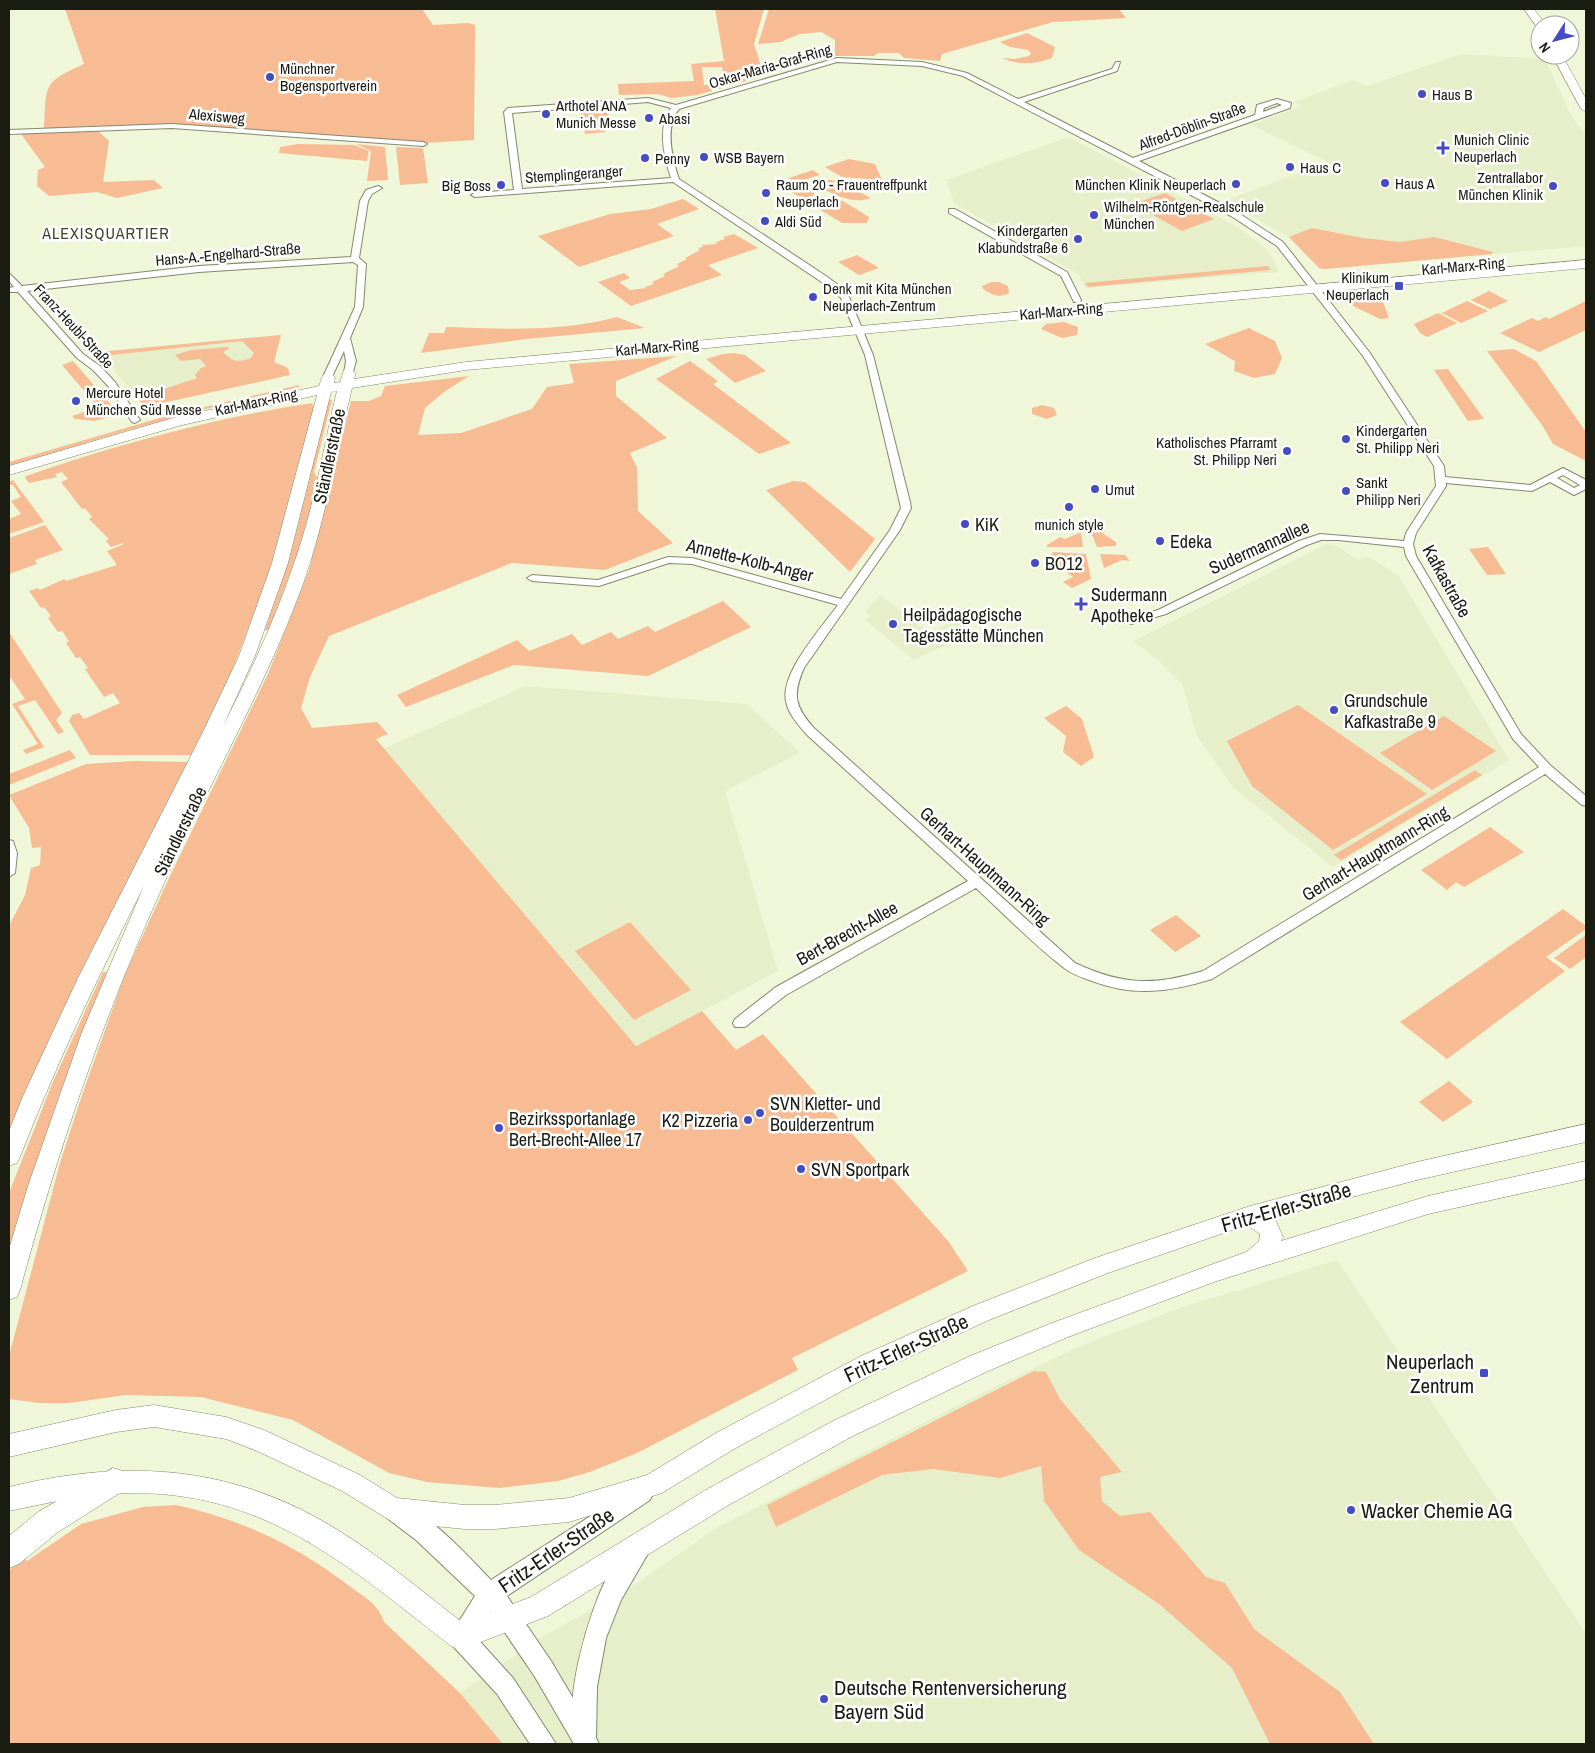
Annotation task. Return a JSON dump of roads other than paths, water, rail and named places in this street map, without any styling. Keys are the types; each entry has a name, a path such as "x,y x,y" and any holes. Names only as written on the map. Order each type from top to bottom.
{"highway":[{"path":"9,1554 48,1522 113,1481"}],"main road":[{"path":"1563,65 1586,109"},
{"name":"Karl-Marx-Ring","path":"857,325 1313,284 1586,256"},
{"name":"Karl-Marx-Ring","path":"9,458 135,420 228,397 347,378 1077,300 1586,264"},
{"name":"Ständlerstraße","path":"9,1290 39,1185 74,1080 115,973 155,881 259,668 296,580 319,506 347,378"},
{"name":"Karl-Marx-Ring","path":"9,471 158,426 327,382"},
{"name":"Ständlerstraße","path":"9,1157 33,1096 88,978 203,750 247,656 280,563 327,382"},
{"name":"Fritz-Erler-Straße","path":"653,1485 725,1441 832,1382 981,1313 1103,1265 1250,1215 1417,1171 1586,1134"},
{"name":"Fritz-Erler-Straße","path":"460,1637 510,1620 548,1602 718,1497 834,1434 940,1382 1141,1298 1254,1259 1428,1205 1586,1170"},
{"path":"1250,1215 1268,1228 1272,1238 1268,1247 1254,1259"},
{"path":"9,1445 116,1421 145,1417 154,1416 194,1421 226,1428 280,1449 351,1483 393,1510 465,1517 512,1517 576,1508 653,1485"},
{"path":"9,1499 50,1488 113,1481 151,1481 209,1488 270,1510 310,1528 347,1551 460,1637"}],"street":[{"name":"Oskar-Maria-Graf-Ring","path":"676,107 820,64 844,59 940,67 964,74 1234,214 1272,238 1290,254 1313,284"},
{"path":"1018,101 1115,70 1118,63"},
{"path":"518,192 508,112 511,110 648,100 676,107 668,117 675,180 838,289 845,297 857,325"},
{"name":"Alfred-Döblin-Straße","path":"1133,161 1259,116"},
{"name":"Alexisweg","path":"9,132 172,126 422,144"},
{"name":"Stemplingeranger","path":"475,195 675,180"},
{"path":"327,382 360,302 362,264 355,259 364,201 369,192 378,188"},
{"path":"952,210 1064,274 1077,300"},
{"name":"Hans-A.-Engelhard-Straße","path":"9,290 200,269 355,259"},
{"name":"Franz-Heubl-Straße","path":"9,276 80,356 92,364 130,409 135,420"},
{"path":"1313,284 1396,397 1439,466 1442,480 1527,489 1536,487 1551,479 1574,492 1586,485"},
{"name":"Gerhart-Hauptmann-Ring","path":"857,325 869,355 906,506 895,530 799,668 791,685 790,695 794,712 810,731 1070,966 1093,978 1118,986 1142,989 1168,986 1207,974 1546,768"},
{"path":"345,337 351,361 347,378"},
{"name":"Kafkastraße","path":"1442,480 1442,486 1411,533 1408,544 1414,562 1517,736 1546,768 1586,802"},
{"name":"Sudermannallee","path":"1132,621 1162,612 1303,543 1320,537 1408,544"},
{"name":"Annette-Kolb-Anger","path":"532,578 599,584 668,560 678,559 692,561 843,603"},
{"path":"9,844 11,853 9,873"},
{"name":"Bert-Brecht-Allee","path":"740,1022 781,991 977,882"},
{"name":"Fritz-Erler-Straße","path":"460,1637 490,1594 653,1485"},
{"path":"393,1510 424,1532 490,1594 510,1620 564,1702 586,1742"},
{"path":"586,1742 584,1703 594,1640 611,1594 632,1558 648,1540"},
{"path":"460,1637 504,1686 544,1744"}],"place":[{"name":"Münchner Bogensportverein","path":"270,77"},
{"name":"Haus B","path":"1422,94"},
{"name":"Arthotel ANA Munich Messe","path":"546,114"},
{"name":"Abasi","path":"649,118"},
{"name":"Munich Clinic Neuperlach","path":"1443,148"},
{"name":"WSB Bayern","path":"704,157"},
{"name":"Penny","path":"645,158"},
{"name":"Haus C","path":"1290,167"},
{"name":"Haus A","path":"1385,183"},
{"name":"München Klinik Neuperlach","path":"1236,184"},
{"name":"Big Boss","path":"501,185"},
{"name":"Zentrallabor München Klinik","path":"1553,186"},
{"name":"Raum 20 - Frauentreffpunkt Neuperlach","path":"766,193"},
{"name":"Wilhelm-Röntgen-Realschule München","path":"1094,215"},
{"name":"Aldi Süd","path":"765,221"},
{"name":"Kindergarten Klabundstraße 6","path":"1078,239"},
{"name":"Klinikum Neuperlach","path":"1399,286"},
{"name":"Denk mit Kita München Neuperlach-Zentrum","path":"813,297"},
{"name":"Mercure Hotel München Süd Messe","path":"76,401"},
{"name":"Kindergarten St. Philipp Neri","path":"1346,439"},
{"name":"Katholisches Pfarramt St. Philipp Neri","path":"1287,451"},
{"name":"Umut","path":"1095,489"},
{"name":"Sankt Philipp Neri","path":"1346,491"},
{"name":"munich style","path":"1069,507"},
{"name":"KiK","path":"965,524"},
{"name":"Edeka","path":"1160,541"},
{"name":"BO12","path":"1035,563"},
{"name":"Sudermann Apotheke","path":"1081,604"},
{"name":"Heilpädagogische Tagesstätte München","path":"893,624"},
{"name":"Grundschule Kafkastraße 9","path":"1334,710"},
{"name":"SVN Kletter- und Boulderzentrum","path":"760,1113"},
{"name":"K2 Pizzeria","path":"748,1120"},
{"name":"Bezirkssportanlage Bert-Brecht-Allee 17","path":"499,1128"},
{"name":"SVN Sportpark","path":"801,1169"},
{"name":"Neuperlach Zentrum","path":"1484,1373"},
{"name":"Wacker Chemie AG","path":"1351,1510"},
{"name":"Deutsche Rentenversicherung Bayern Süd","path":"824,1699"}],"district":[{"name":"ALEXISQUARTIER","path":"106,233"}]}
